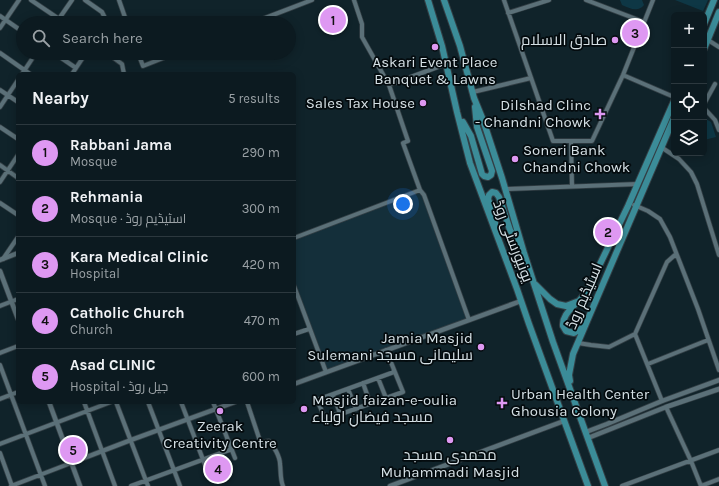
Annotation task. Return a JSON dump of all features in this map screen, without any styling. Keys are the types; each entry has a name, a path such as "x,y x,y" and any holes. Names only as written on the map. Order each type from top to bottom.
{"main road":[{"name":"یونیورسٹی روڈ","path":"428,0 442,46 470,163 588,486"},
{"name":"یونیورسٹی روڈ","path":"444,0 460,46 473,95 483,120 505,188 524,253 605,486"},
{"path":"707,17 714,0"},
{"path":"704,48 719,12"},
{"path":"457,112 471,136 482,174 488,177 491,175 492,171 477,127 473,95"},
{"name":"اسٹیڈیم روڈ","path":"534,282 550,300 557,304 566,306 579,301 587,291 629,204 671,108"},
{"name":"اسٹیڈیم روڈ","path":"574,399 569,375 573,354 673,120"},
{"path":"496,234 494,217 488,199 492,192 496,193 499,197 510,230 524,253"},
{"path":"579,301 564,319 563,326 566,331 574,333 587,322"},
{"path":"581,467 583,486"}],"street":[{"path":"0,28 19,0"},
{"path":"31,0 52,16"},
{"path":"61,16 72,0"},
{"path":"85,0 102,12 104,16"},
{"path":"118,0 124,16"},
{"path":"270,16 312,0"},
{"path":"354,0 362,24 362,36 389,85 408,141 403,143 420,190 424,195 469,320"},
{"path":"504,0 553,141 592,141 653,0"},
{"path":"508,13 548,0"},
{"path":"586,0 644,22"},
{"path":"0,16 16,27"},
{"path":"708,40 719,47"},
{"path":"0,54 23,72 31,60"},
{"path":"64,60 76,68"},
{"path":"73,72 81,60"},
{"path":"117,60 122,64 124,72"},
{"path":"141,60 143,66 158,60"},
{"path":"389,85 446,64"},
{"path":"622,74 671,96"},
{"path":"473,95 531,78"},
{"path":"0,107 16,83"},
{"path":"707,99 715,84"},
{"path":"0,90 16,101"},
{"path":"707,111 715,120 719,130"},
{"path":"0,127 16,138"},
{"path":"571,141 572,186"},
{"path":"661,147 679,159 691,172 697,184 719,255"},
{"path":"0,182 16,158"},
{"path":"0,165 16,176"},
{"path":"505,188 638,184"},
{"path":"296,237 420,190"},
{"path":"0,203 16,214"},
{"path":"629,204 648,211 660,219 670,237 698,309 719,370"},
{"path":"2,260 16,240"},
{"path":"2,260 16,254"},
{"path":"578,343 609,347 635,334 667,262 676,254"},
{"path":"0,271 16,314"},
{"path":"296,291 326,372"},
{"path":"0,306 16,300"},
{"path":"296,383 521,301"},
{"path":"296,333 310,329"},
{"path":"635,334 662,401"},
{"path":"648,364 708,340"},
{"path":"0,353 16,347"},
{"path":"386,350 403,392 356,409 341,414 340,412 325,418 317,400 394,372"},
{"path":"0,365 45,486"},
{"path":"378,378 386,398"},
{"path":"587,435 662,401 719,380"},
{"path":"363,383 370,403"},
{"path":"348,389 356,409"},
{"path":"587,435 719,389"},
{"path":"0,399 16,393"},
{"path":"333,395 340,412"},
{"path":"50,404 80,486"},
{"path":"85,404 115,486"},
{"path":"0,444 105,404"},
{"path":"117,404 148,486"},
{"path":"149,404 180,486"},
{"path":"182,404 207,470"},
{"path":"214,404 235,458"},
{"path":"0,453 11,486 71,462 230,404"},
{"path":"248,404 260,441 269,441 272,444 280,462 281,480 283,486"},
{"path":"666,407 701,486 719,479"},
{"path":"390,486 564,421"},
{"path":"131,486 232,449"},
{"path":"622,486 719,450"}],"shaded area":[{"path":"620,0 642,0 644,5 639,9 633,9 622,5"},
{"path":"675,0 708,0 703,11"},
{"path":"707,120 711,122 716,137 707,139"},
{"path":"420,190 469,320 326,372 296,291 296,237"}],"place":[{"name":"Rabbani Jama","path":"333,20"},
{"name":"Kara Medical Clinic","path":"635,33"},
{"name":"صادق الاسلام","path":"615,40"},
{"name":"Askari Event Place Banquet & Lawns","path":"435,47"},
{"name":"Sales Tax House","path":"423,103"},
{"name":"Dilshad Clinc - Chandni Chowk","path":"600,114"},
{"name":"Soneri Bank Chandni Chowk","path":"515,159"},
{"name":"Rehmania","path":"608,232"},
{"name":"Jamia Masjid Sulemani سلیمانی مسجد","path":"481,347"},
{"name":"Urban Health Center Ghousia Colony","path":"502,403"},
{"name":"Masjid faizan-e-oulia مسجد فیضانِ اولیاء","path":"304,409"},
{"name":"Zeerak Creativity Centre","path":"220,411"},
{"name":"محمدی مسجد Muhammadi Masjid","path":"450,440"},
{"name":"Asad CLINIC","path":"73,450"},
{"name":"Catholic Church","path":"218,469"}]}
